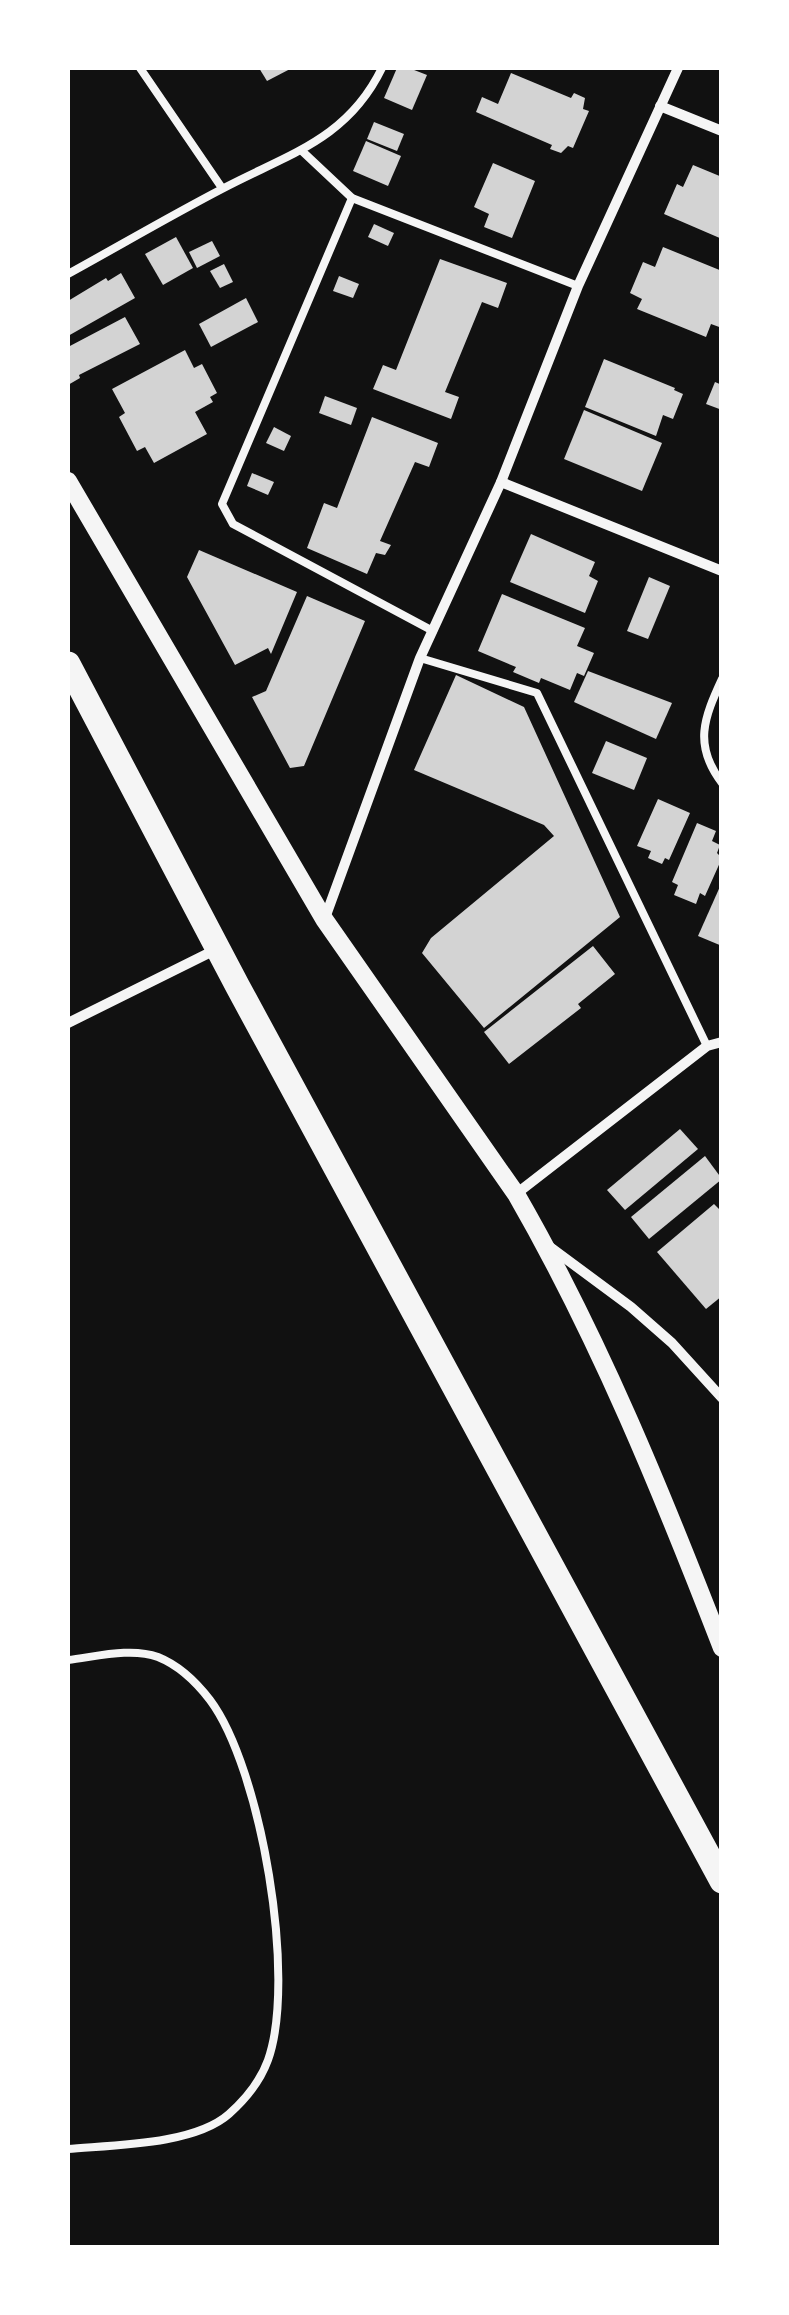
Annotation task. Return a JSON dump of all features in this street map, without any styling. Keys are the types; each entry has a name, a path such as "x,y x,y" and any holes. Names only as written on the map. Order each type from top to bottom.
{"main road":[{"path":"68,664 722,1881"}],"street":[{"path":"324,919 420,658 502,482 578,286 678,68"},
{"path":"660,106 722,131"},
{"path":"68,480 324,919 516,1194 544,1242 654,1472 722,1648"},
{"path":"502,482 722,571"},
{"path":"68,1023 218,949"},
{"path":"516,1194 707,1046 722,1042"},
{"path":"544,1242 658,1330 722,1398"}],"lane":[{"path":"140,68 222,188"},
{"path":"68,274 222,188 302,151 346,120 368,98 382,68"},
{"path":"302,151 352,198 578,286"},
{"path":"352,198 222,504 234,524 432,630"},
{"path":"420,658 537,693 707,1046"},
{"path":"722,679 704,717 707,763 722,783"},
{"path":"68,1660 135,1653 157,1657 193,1681 212,1702 249,1782 272,1894 277,1976 276,2019 269,2057 256,2085 226,2118 197,2131 158,2140 68,2149"}],"building":[{"path":"259,68 292,68 267,81"},
{"path":"397,68 427,75 412,110 384,98"},
{"path":"511,73 571,98 574,93 585,98 583,109 589,111 573,148 568,146 561,153 550,149 552,145 476,112 482,97 498,104"},
{"path":"374,122 404,134 397,151 367,139"},
{"path":"366,141 401,156 388,186 353,171"},
{"path":"493,163 535,181 512,238 484,227 489,214 474,207"},
{"path":"693,165 722,177 722,239 664,214 677,184 683,187"},
{"path":"374,224 394,233 388,246 368,237"},
{"path":"176,237 193,268 163,285 145,254"},
{"path":"212,241 220,256 197,268 189,252"},
{"path":"663,247 722,271 722,328 711,324 706,337 637,309 642,299 630,293 643,262 655,267"},
{"path":"440,259 507,283 498,308 482,302 445,392 459,397 451,419 373,389 383,365 396,370"},
{"path":"224,264 233,282 220,288 210,271"},
{"path":"121,273 135,298 68,336 68,301"},
{"path":"339,276 359,284 353,298 333,291"},
{"path":"246,298 258,322 211,347 199,324"},
{"path":"125,317 140,344 79,375 68,385 68,347"},
{"path":"185,350 194,368 202,364 217,393 210,397 213,402 195,412 207,434 154,463 145,447 137,451 119,417 125,413 112,389"},
{"path":"604,359 683,394 673,419 663,415 656,436 585,407"},
{"path":"715,382 722,385 722,410 706,404"},
{"path":"325,396 357,408 351,425 319,413"},
{"path":"584,410 662,443 642,491 564,459"},
{"path":"372,417 438,443 429,467 415,462 380,541 391,545 385,555 376,553 367,574 307,548 324,503 337,508"},
{"path":"274,427 291,436 284,451 266,443"},
{"path":"252,473 274,482 268,495 247,486"},
{"path":"531,534 595,562 589,576 598,581 585,613 510,582"},
{"path":"199,550 297,592 271,654 268,648 235,665 187,577"},
{"path":"649,577 670,586 648,639 627,631"},
{"path":"502,594 585,628 577,646 594,653 584,676 577,673 570,690 513,672 516,667 478,651"},
{"path":"307,596 365,621 304,766 290,768 252,697 266,691"},
{"path":"588,671 672,703 656,739 574,702"},
{"path":"456,675 524,707 620,917 484,1028 422,953 431,938 554,836 544,825 414,770"},
{"path":"606,741 647,758 634,790 592,773"},
{"path":"658,799 690,813 669,860 665,858 662,864 648,858 651,851 637,846"},
{"path":"697,823 716,831 712,841 720,845 717,853 722,858 705,896 700,893 696,904 674,895 678,885 672,882"},
{"path":"722,882 722,946 698,936"},
{"path":"593,946 615,974 578,1004 581,1008 509,1064 484,1032"},
{"path":"680,1129 698,1149 625,1210 607,1190"},
{"path":"705,1156 722,1179 649,1239 631,1217"},
{"path":"714,1204 722,1212 722,1296 706,1309 657,1252"}]}
